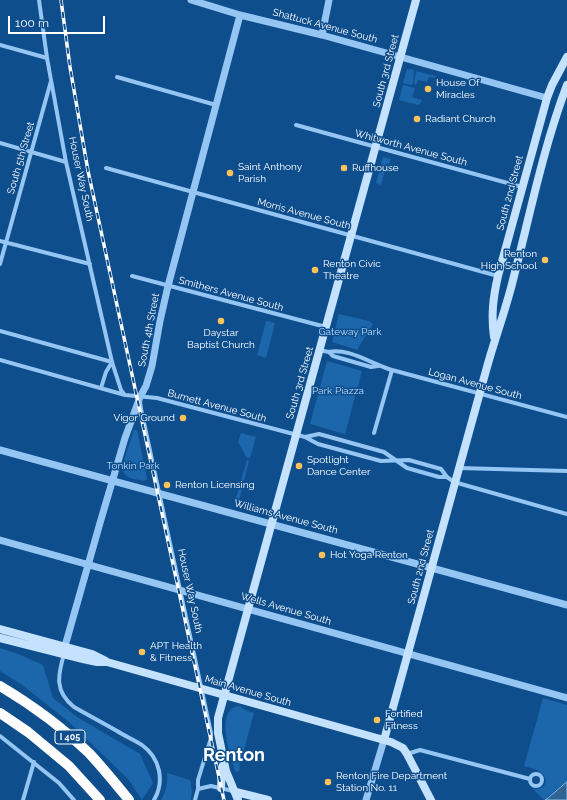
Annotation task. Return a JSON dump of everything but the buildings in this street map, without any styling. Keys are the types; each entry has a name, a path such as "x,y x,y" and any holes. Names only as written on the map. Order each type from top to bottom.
{"highway":[{"name":"I 405","path":"0,686 34,707 74,740 89,754 129,800"},
{"name":"I 405","path":"0,713 28,732 69,766 100,800"}],"main road":[{"name":"South 3rd Street","path":"224,762 217,725 224,695 416,0"},
{"name":"South 2nd Street","path":"494,340 492,319 493,297 498,276 547,98 552,85 567,57"},
{"name":"South 2nd Street","path":"384,740 479,393 494,340 506,308 547,148 567,85"},
{"name":"Main Avenue South","path":"0,629 64,650"},
{"name":"Main Avenue South","path":"0,638 92,654 107,662 397,744 403,748 407,754"},
{"path":"407,754 431,800"},
{"path":"222,788 222,769 224,762"},
{"path":"224,762 226,771 236,792 238,800"},
{"path":"236,792 268,800"}],"street":[{"name":"Houser Way South","path":"39,0 47,58 66,162 112,362"},
{"name":"Shattuck Avenue South","path":"191,0 240,15 322,35 547,98"},
{"path":"322,35 329,0"},
{"name":"South 4th Street","path":"64,650 125,438 140,397 146,386 152,366 168,286 240,15"},
{"path":"238,24 256,18"},
{"path":"0,45 47,58"},
{"path":"117,77 216,105"},
{"name":"South 5th Street","path":"0,264 51,79"},
{"name":"Whitworth Avenue South","path":"296,125 522,187"},
{"path":"0,143 66,162"},
{"name":"Morris Avenue South","path":"106,168 498,276"},
{"path":"0,241 90,264"},
{"name":"Smithers Avenue South","path":"132,276 326,328"},
{"path":"0,331 112,362"},
{"name":"Logan Avenue South","path":"320,350 328,352 335,350 356,356 378,366 567,417"},
{"name":"Burnett Avenue South","path":"0,360 101,388 140,397 157,398 305,437 318,444 381,461 409,460 441,469 447,477 454,482 567,514"},
{"path":"101,388 106,372 112,362"},
{"path":"112,362 121,390 125,394"},
{"path":"374,433 392,370"},
{"name":"Houser Way South","path":"140,397 140,409 211,738 198,780 198,789"},
{"name":"Burnett Avenue South","path":"305,437 319,434 384,452 407,468 439,477 447,477"},
{"name":"Williams Avenue South","path":"0,450 567,605"},
{"path":"458,468 567,471"},
{"name":"Wells Avenue South","path":"0,540 567,698"},
{"path":"64,650 58,679 66,700 74,707 142,745 154,758 160,771 160,779 159,790 154,800"},
{"path":"0,736 59,783 74,800"},
{"name":"South 2nd Street","path":"366,800 384,740"},
{"path":"407,754 420,750 530,778"},
{"path":"23,800 34,762"},
{"path":"194,800 198,789 211,786 236,792"}],"green space":[{"path":"407,69 414,70 413,84 411,85 403,83"},
{"path":"416,71 436,76 435,78 429,77 427,82 418,80 416,85 414,84"},
{"path":"403,85 415,88 412,97 422,100 421,103 418,105 399,100"},
{"path":"383,157 391,159 389,164 387,163 381,185 376,183"},
{"name":"Gateway Park","path":"339,314 369,321 373,324 357,350 332,342"},
{"path":"266,321 275,323 266,358 257,355"},
{"name":"Park Piazza","path":"327,361 362,371 345,434 310,424"},
{"name":"Tonkin Park","path":"134,430 137,430 147,479 144,481 128,477 123,469 121,469"},
{"path":"241,433 256,437 250,458 247,458 238,442"},
{"path":"247,460 249,461 238,505 234,505"},
{"path":"0,648 43,665 53,698 77,717 140,754 153,783 142,800 128,779 69,722 22,685 0,671"},
{"path":"543,698 567,705 567,781 544,800 533,789 543,787 545,785 545,777 540,772 524,766"},
{"path":"240,706 245,710 254,713 244,750 251,752 239,764 239,771 236,772 230,756 226,734 226,723 228,715 232,709"},
{"path":"167,773 190,780 192,790 191,800 161,800 166,787"}],"shaded area":[{"path":"567,782 567,800 545,800 548,798"}],"railway":[{"path":"61,0 70,67 88,171 224,800"}],"place":[{"name":"House Of Miracles","path":"428,89"},
{"name":"Radiant Church","path":"417,119"},
{"name":"Ruffhouse","path":"344,168"},
{"name":"Saint Anthony Parish","path":"230,173"},
{"name":"Renton High School","path":"545,260"},
{"name":"Renton Civic Theatre","path":"315,270"},
{"name":"Daystar Baptist Church","path":"221,321"},
{"name":"Vigor Ground","path":"183,418"},
{"name":"Spotlight Dance Center","path":"299,466"},
{"name":"Renton Licensing","path":"167,485"},
{"name":"Hot Yoga Renton","path":"322,555"},
{"name":"APT Health & Fitness","path":"142,652"},
{"name":"Fortified Fitness","path":"377,720"},
{"name":"Renton Fire Department Station No. 11","path":"328,782"}],"district":[{"name":"Renton","path":"234,756"}]}
